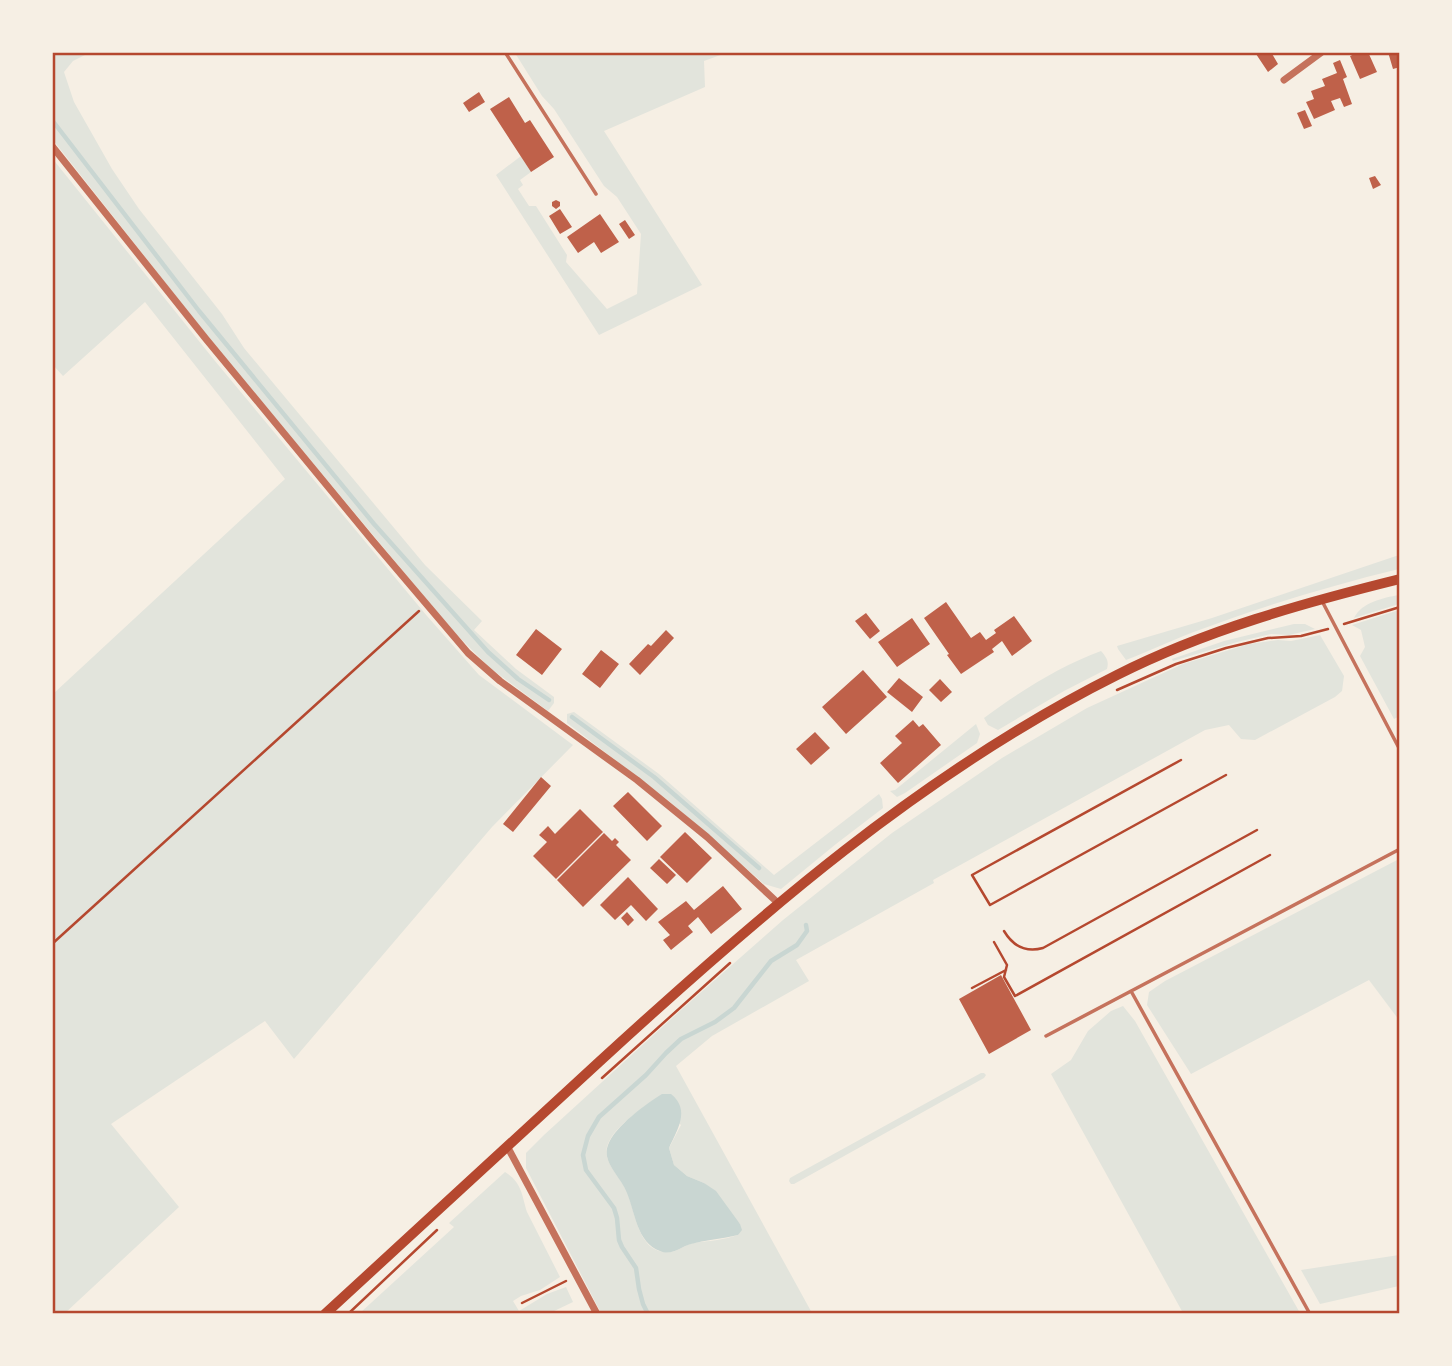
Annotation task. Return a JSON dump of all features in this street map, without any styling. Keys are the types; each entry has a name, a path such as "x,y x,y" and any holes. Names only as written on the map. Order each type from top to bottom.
{"main road":[{"path":"326,1314 691,977 778,903 910,800 980,752 1047,712 1170,651 1268,615 1399,579"}],"street":[{"path":"1284,80 1322,52"},
{"path":"52,146 180,307 427,604 482,666 637,780 707,837 778,903"},
{"path":"507,1146 597,1314"}],"lane":[{"path":"505,52 596,194"},
{"path":"1321,600 1399,750"},
{"path":"1046,1036 1399,849"},
{"path":"1131,991 1310,1314"}],"path":[{"path":"52,944 427,604"},
{"path":"1353,621 1399,607"},
{"path":"1112,693 1198,656 1268,638 1287,638 1317,632"},
{"path":"1181,760 972,875 990,905 1226,775"},
{"path":"1004,931 1012,943 1021,948 1042,948 1257,830"},
{"path":"994,942 1007,965 1004,976 1014,996 1270,855"},
{"path":"602,1078 738,956"},
{"path":"972,988 1006,970"},
{"path":"348,1314 445,1222"},
{"path":"522,1303 576,1275"}],"shaded area":[{"path":"53,53 89,53 73,61 64,72 74,102 112,169 139,209 222,314 244,348 425,565 482,621 474,630 516,669 554,697 554,703 548,711 490,668 458,636 213,343 53,140"},
{"path":"515,53 726,53 704,61 705,87 604,131 702,285 599,335 496,175 521,156 531,172 520,180 523,185 518,189 529,206 536,206 567,255 566,262 607,309 637,294 641,234 617,197 604,186"},
{"path":"52,158 215,361 479,675 573,745 492,827 294,1059 265,1021 111,1124 179,1207 64,1314 52,1313 53,694 285,479 145,302 63,376 53,365"},
{"path":"1399,555 1399,569 1250,612 1126,660 1117,646 1212,618"},
{"path":"1399,595 1399,604 1354,618 1368,604"},
{"path":"1399,610 1400,716 1394,719 1360,656 1365,647 1361,630 1352,625"},
{"path":"1294,624 1305,624 1315,629 1289,635 1271,634 1173,661 1172,659 1224,641"},
{"path":"1320,635 1344,676 1342,691 1255,740 1241,739 1229,725 1205,730 933,880 934,883 796,960 809,981 712,1036 676,1066 812,1313 601,1313 526,1168 526,1153 544,1135 783,920 892,833 1002,758 1087,708 1183,664 1249,644 1291,641","holes":["652,1101 681,1125 669,1148 674,1165 687,1176 704,1183 740,1224 738,1235 693,1243 664,1252 648,1244 638,1228 627,1191 606,1153 614,1133"]},
{"path":"1101,651 1107,660 1107,669 998,730 988,725 984,718 1040,680"},
{"path":"574,712 659,774 774,875 879,794 883,808 781,889 764,884 669,801 567,723 567,714"},
{"path":"976,724 980,734 977,743 905,793 897,797 890,791 895,790"},
{"path":"1399,859 1399,1020 1369,980 1191,1074 1147,1005 1149,992 1165,981"},
{"path":"1123,1006 1135,1021 1300,1313 1183,1313 1051,1074 1071,1060 1088,1031 1111,1011"},
{"path":"981,1073 986,1075 984,1078 794,1184 789,1181 790,1178"},
{"path":"662,1094 671,1094 680,1107 680,1120 669,1148 674,1165 687,1176 716,1191 740,1224 742,1230 738,1235 687,1245 668,1252 652,1247 642,1234 627,1193 607,1158 607,1151 617,1130"},
{"path":"505,1172 518,1185 527,1212 560,1277 540,1290 513,1301 519,1311 547,1294 566,1287 573,1302 550,1313 360,1313 454,1227 449,1223"},
{"path":"1399,1255 1399,1286 1320,1304 1301,1270"}],"building":[{"path":"1271,52 1278,64 1268,72 1256,54"},
{"path":"1368,52 1377,72 1360,79 1350,56"},
{"path":"1388,52 1400,52 1400,67 1393,69"},
{"path":"1340,60 1347,77 1343,79 1352,104 1344,107 1340,98 1331,101 1335,110 1314,119 1306,102 1314,99 1311,91 1325,86 1322,79 1337,73 1333,63"},
{"path":"479,92 485,102 469,112 463,103"},
{"path":"509,97 525,123 530,120 554,157 531,172 490,109"},
{"path":"1305,110 1312,126 1304,129 1297,113"},
{"path":"1375,176 1381,185 1373,189 1369,178"},
{"path":"552,202 560,202 560,206 556,209"},
{"path":"560,209 572,227 560,234 549,216"},
{"path":"600,214 619,242 601,253 594,242 578,253 567,237"},
{"path":"625,220 635,235 629,239 619,224"},
{"path":"946,602 971,638 980,632 986,640 996,633 994,630 1014,616 1032,641 1012,656 1002,641 992,649 994,652 961,674 924,618"},
{"path":"866,613 880,631 870,639 855,621"},
{"path":"912,618 930,644 897,667 878,642"},
{"path":"536,629 562,649 542,675 516,655"},
{"path":"666,630 674,638 640,675 629,664"},
{"path":"601,650 619,664 600,688 582,674"},
{"path":"863,670 887,697 846,734 822,707"},
{"path":"899,678 923,697 912,712 887,692"},
{"path":"940,679 952,692 941,702 929,690"},
{"path":"913,720 919,727 923,724 941,745 898,783 880,763 902,743 895,736"},
{"path":"815,732 830,748 811,765 796,749"},
{"path":"541,777 551,786 513,832 503,824"},
{"path":"628,792 662,826 647,841 613,806"},
{"path":"580,809 603,832 556,879 533,856 547,842 539,835 548,826 555,834"},
{"path":"685,832 712,858 687,883 660,857"},
{"path":"604,833 612,841 615,838 619,842 616,845 631,860 583,907 557,880"},
{"path":"659,859 676,875 667,884 650,868"},
{"path":"628,877 658,909 646,921 631,905 615,920 600,905"},
{"path":"723,886 742,909 711,934 698,917 688,926 693,932 671,950 663,940 670,935 658,922 686,901 694,910"},
{"path":"627,912 634,920 628,926 621,918"},
{"path":"1001,975 1031,1030 989,1054 959,999"}],"waterway":[{"path":"52,120 199,311 374,524 488,652 518,679 549,700"},
{"path":"572,717 654,777 759,868"},
{"path":"648,1314 639,1289 636,1268 619,1240 614,1208 586,1170 583,1155 588,1136 599,1117 681,1039 715,1022 734,1008 771,961 797,945 807,931 806,925"}]}
